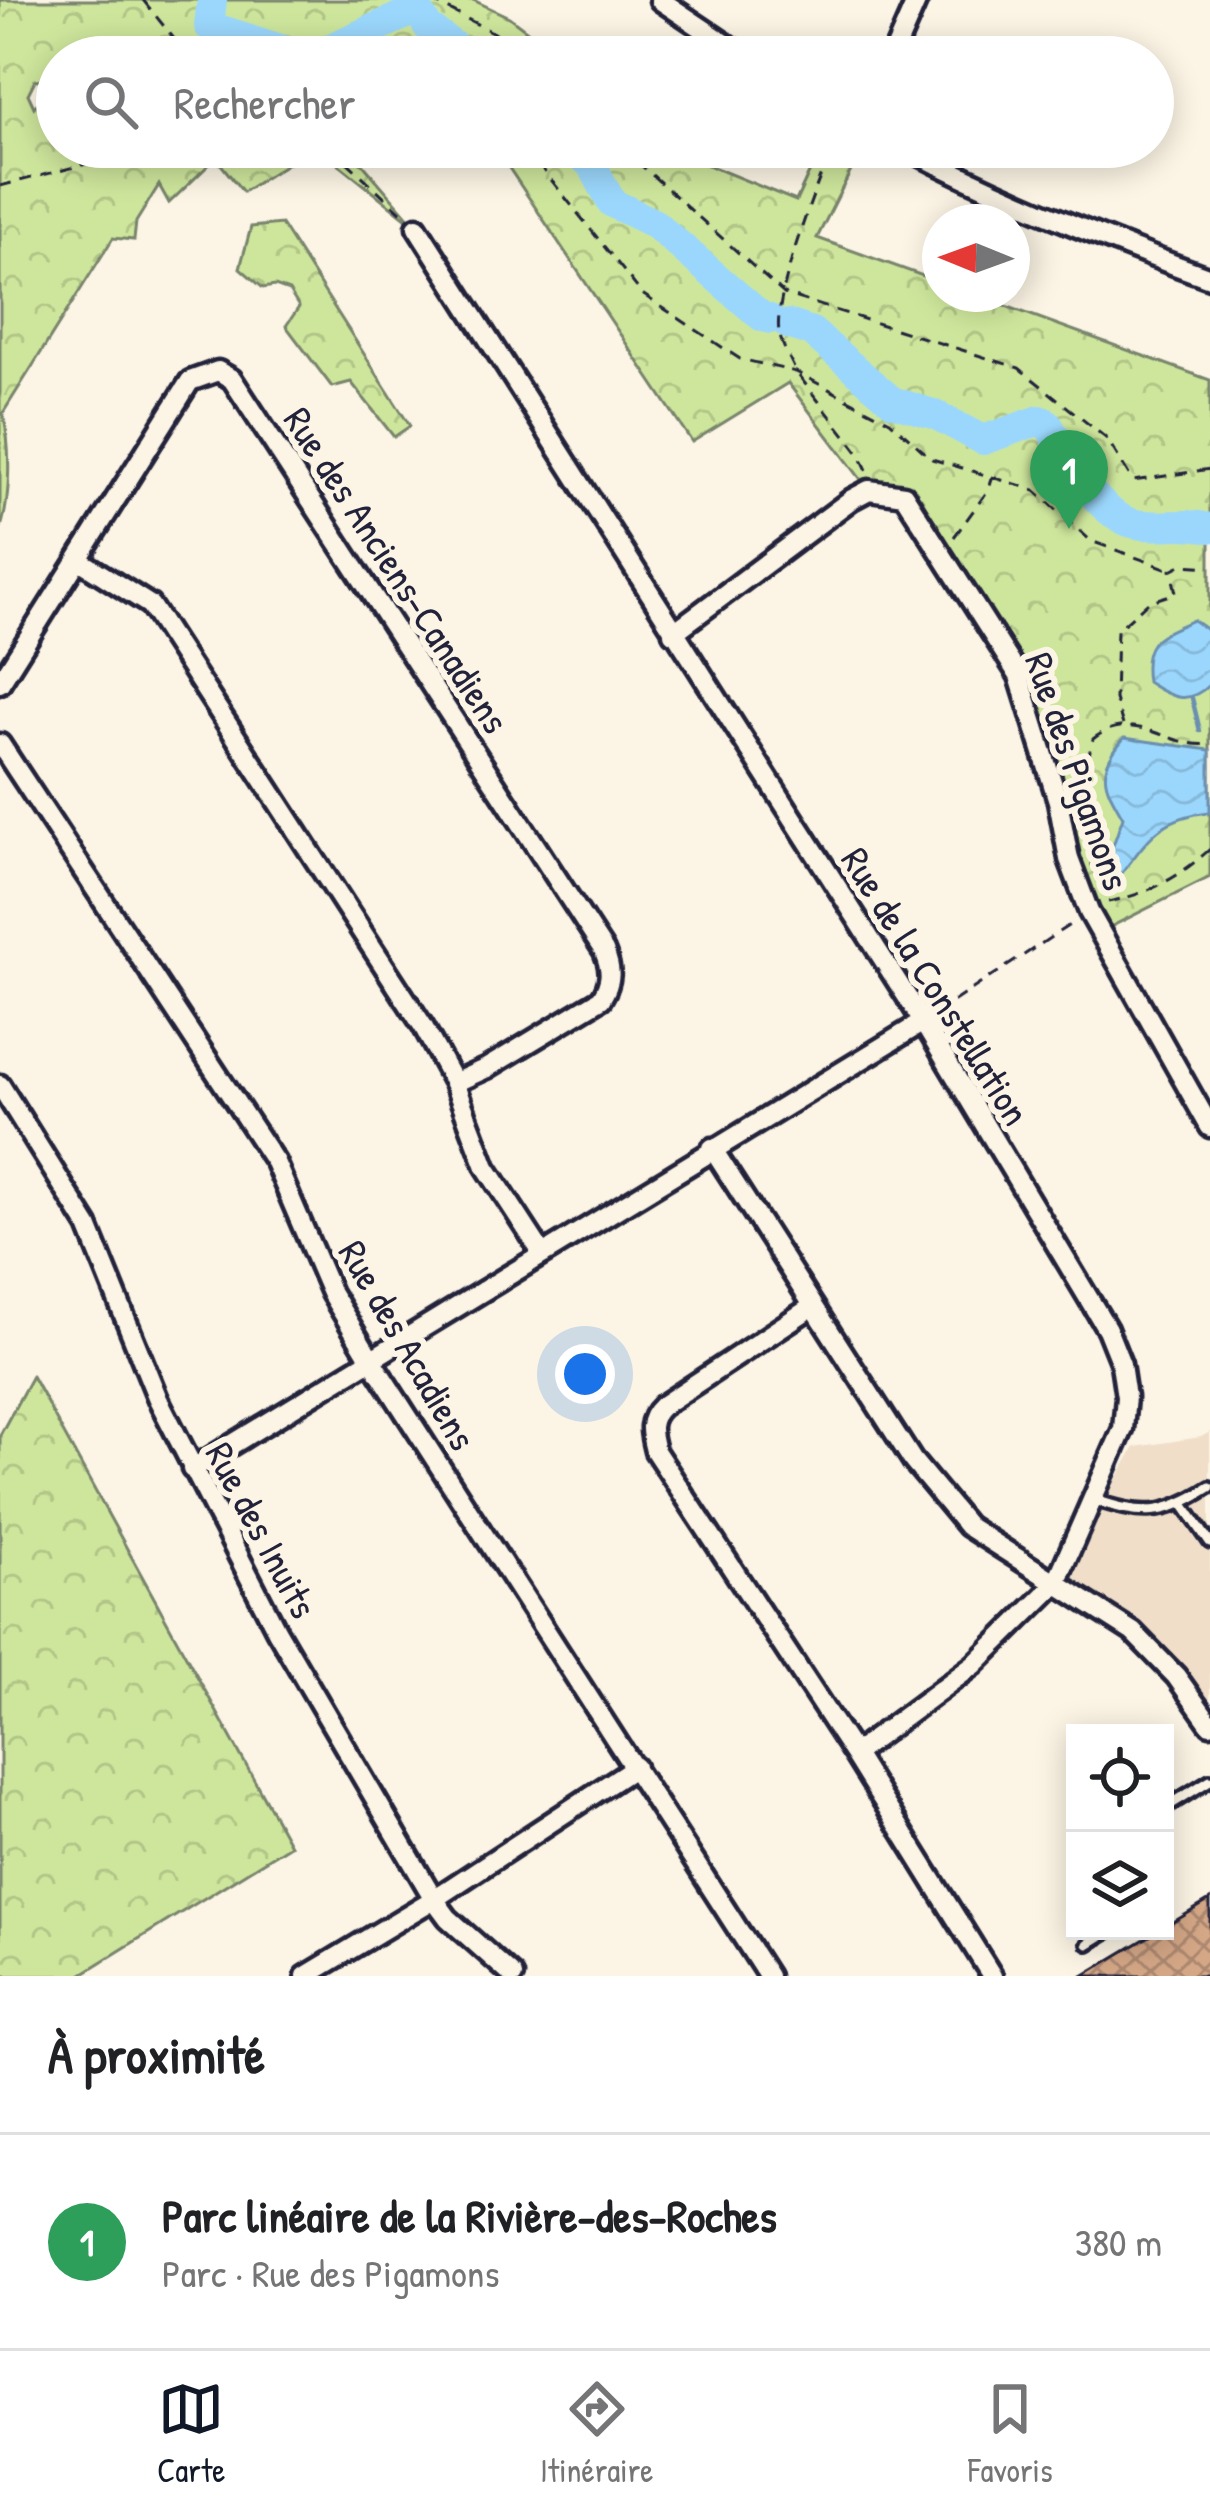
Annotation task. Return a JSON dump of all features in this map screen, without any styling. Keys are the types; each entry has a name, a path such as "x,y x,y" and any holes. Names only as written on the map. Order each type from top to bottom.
{"street":[{"path":"660,0 714,36"},
{"path":"901,36 917,0"},
{"path":"944,168 1100,238 1210,278"},
{"name":"Rue de la Constellation","path":"417,227 923,1022 1107,1329 1121,1364 1126,1397 1123,1429 1055,1585 974,1665 854,1754"},
{"name":"Rue des Anciens-Canadiens","path":"0,683 190,381 218,371 232,379 611,967 610,983 601,999 488,1068 454,1083"},
{"path":"673,633 852,499 877,490"},
{"name":"Rue des Pigamons","path":"877,490 904,495 1019,676 1089,912 1210,1127"},
{"path":"79,560 150,605 423,1026 454,1083 486,1167 542,1253"},
{"name":"Rue des Acadiens","path":"0,744 275,1162 331,1293 370,1358 768,1976"},
{"path":"192,1469 923,1022"},
{"name":"Rue des Inuits","path":"0,1085 88,1226 133,1341 192,1469 277,1631 434,1899 448,1918 513,1976"},
{"path":"712,1148 913,1462 954,1510 968,1526 1133,1632 1176,1676 1210,1724"},
{"path":"813,1306 662,1406 652,1416 650,1432 664,1468 854,1754 992,1976"},
{"path":"306,1976 434,1899 635,1767"}],"lane":[{"path":"1091,1499 1131,1512 1162,1511 1210,1487"},
{"path":"1183,1504 1210,1543"},
{"path":"1174,1802 1210,1780"},
{"path":"1088,1943 1093,1940"}],"path":[{"path":"143,0 172,36"},
{"path":"430,0 500,36"},
{"path":"0,186 71,168"},
{"path":"354,168 417,227"},
{"path":"542,168 642,294 740,358 796,372 890,422 932,458 1035,490 1090,541 1171,570 1181,565 1210,567"},
{"path":"644,168 784,293 1019,368 1107,439 1133,481 1210,469"},
{"path":"824,168 784,293 779,334 796,372 859,453 877,490"},
{"path":"942,552 989,489 993,476"},
{"path":"1124,728 1114,699 1117,630 1148,602 1176,593 1171,570"},
{"path":"1079,887 1089,879 1093,866 1094,830 1084,782 1093,739 1105,730 1124,728 1165,733 1195,746 1210,744"},
{"path":"923,1022 1089,912 1107,902 1149,893 1180,877 1210,849"}],"shaded area":[{"path":"1210,1432 1210,1717 1068,1580 1102,1504 1135,1447"}],"green space":[{"path":"0,0 473,0 509,17 534,36 36,36 36,80 28,94 36,105 36,168 206,168 169,203 159,185 136,222 134,240 113,238 3,413 9,472 0,530"},
{"path":"224,168 280,168 243,192"},
{"path":"343,168 366,168 417,227"},
{"path":"509,168 715,168 796,201 811,168 852,168 817,238 922,276 922,312 1023,312 1210,380 1210,877 1100,932 1019,676 913,506 869,490 788,383 692,442"},
{"path":"281,224 410,426 394,437 351,382 332,387 286,326 299,307 289,291 263,288 240,268 251,227"},
{"path":"32,1376 290,1845 79,1976 0,1976 0,1435"}],"water":[{"path":"1193,620 1210,632 1210,684 1194,695 1179,697 1147,682 1147,656 1161,635"},
{"path":"1124,738 1210,750 1210,812 1166,825 1118,878 1100,882 1123,817 1107,786 1106,769"}],"building":[{"path":"1210,1900 1210,1976 1083,1976 1143,1940 1174,1940 1174,1922"}],"waterway":[{"path":"212,0 209,26 240,36"},
{"path":"357,36 417,9 440,36"},
{"path":"594,168 612,203 655,224 770,319"},
{"path":"788,324 812,332 892,401 936,415 983,440 1040,420 1047,423 1086,486 1112,513 1127,521 1210,528"},
{"path":"1192,698 1200,731"}],"place":[{"name":"Parc linéaire de la Rivière-des-Roches","path":"1069,529"}]}
